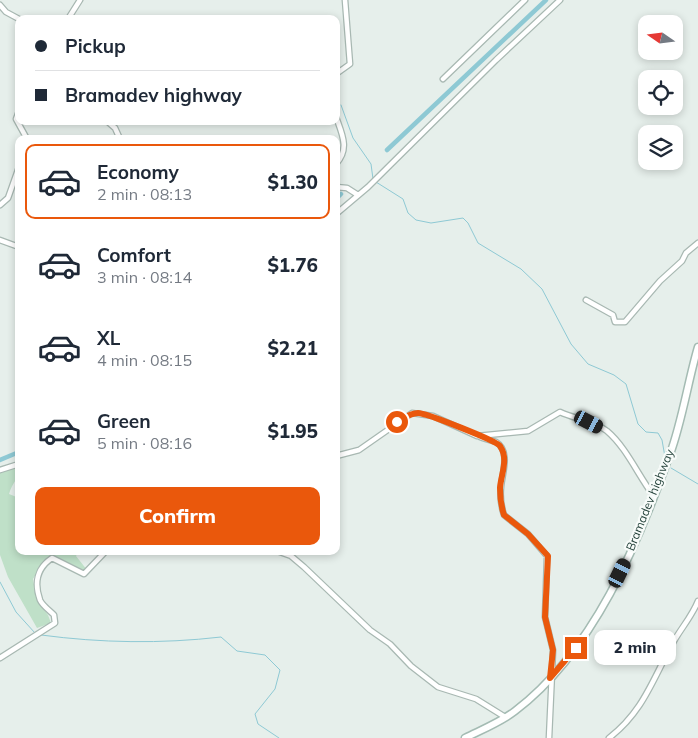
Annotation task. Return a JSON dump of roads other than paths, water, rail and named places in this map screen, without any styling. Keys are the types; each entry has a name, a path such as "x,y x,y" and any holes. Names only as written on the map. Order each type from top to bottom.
{"street":[{"path":"71,15 80,0"},
{"path":"340,71 350,64 344,0"},
{"path":"442,79 525,0"},
{"path":"340,211 560,0"},
{"path":"0,5 6,12 15,17"},
{"path":"339,125 346,146 340,159"},
{"path":"0,205 8,198 15,178"},
{"path":"340,187 347,188 358,195"},
{"path":"0,240 15,246"},
{"path":"586,300 613,315 615,322 625,322 660,281 698,243"},
{"name":"Bramadev highway","path":"464,738 514,712 550,678 585,636 603,609 629,555 671,452 698,347"},
{"path":"477,436 528,431 560,412 607,431 627,453 632,465 653,495"},
{"path":"340,455 359,450 412,413 433,416 495,442 500,446 505,467 500,488 504,515 528,534 548,556 545,617 553,650 550,678 549,738"},
{"path":"0,470 15,465"},
{"path":"0,658 55,623 54,614 40,602 37,576 43,564 52,558 84,574 102,555"},
{"path":"288,555 304,566 370,630 390,644 411,666 438,687 476,699 504,717"},
{"path":"608,738 626,725 646,696 675,640 691,618 698,601"}],"waterway":[{"path":"387,150 546,0"},
{"path":"341,105 353,138 371,164 373,179"},
{"path":"376,182 403,199 408,213 416,220 431,223 463,218 468,223 478,243 521,269 542,289 571,344 588,364 614,375 626,384 638,424 646,432 658,433 662,440 665,457"},
{"path":"0,460 15,454"},
{"path":"671,468 698,484"},
{"path":"0,582 16,612 35,633"},
{"path":"41,635 131,642 221,637 237,651 265,655 280,670 275,689 255,714 258,724 279,738"}]}
